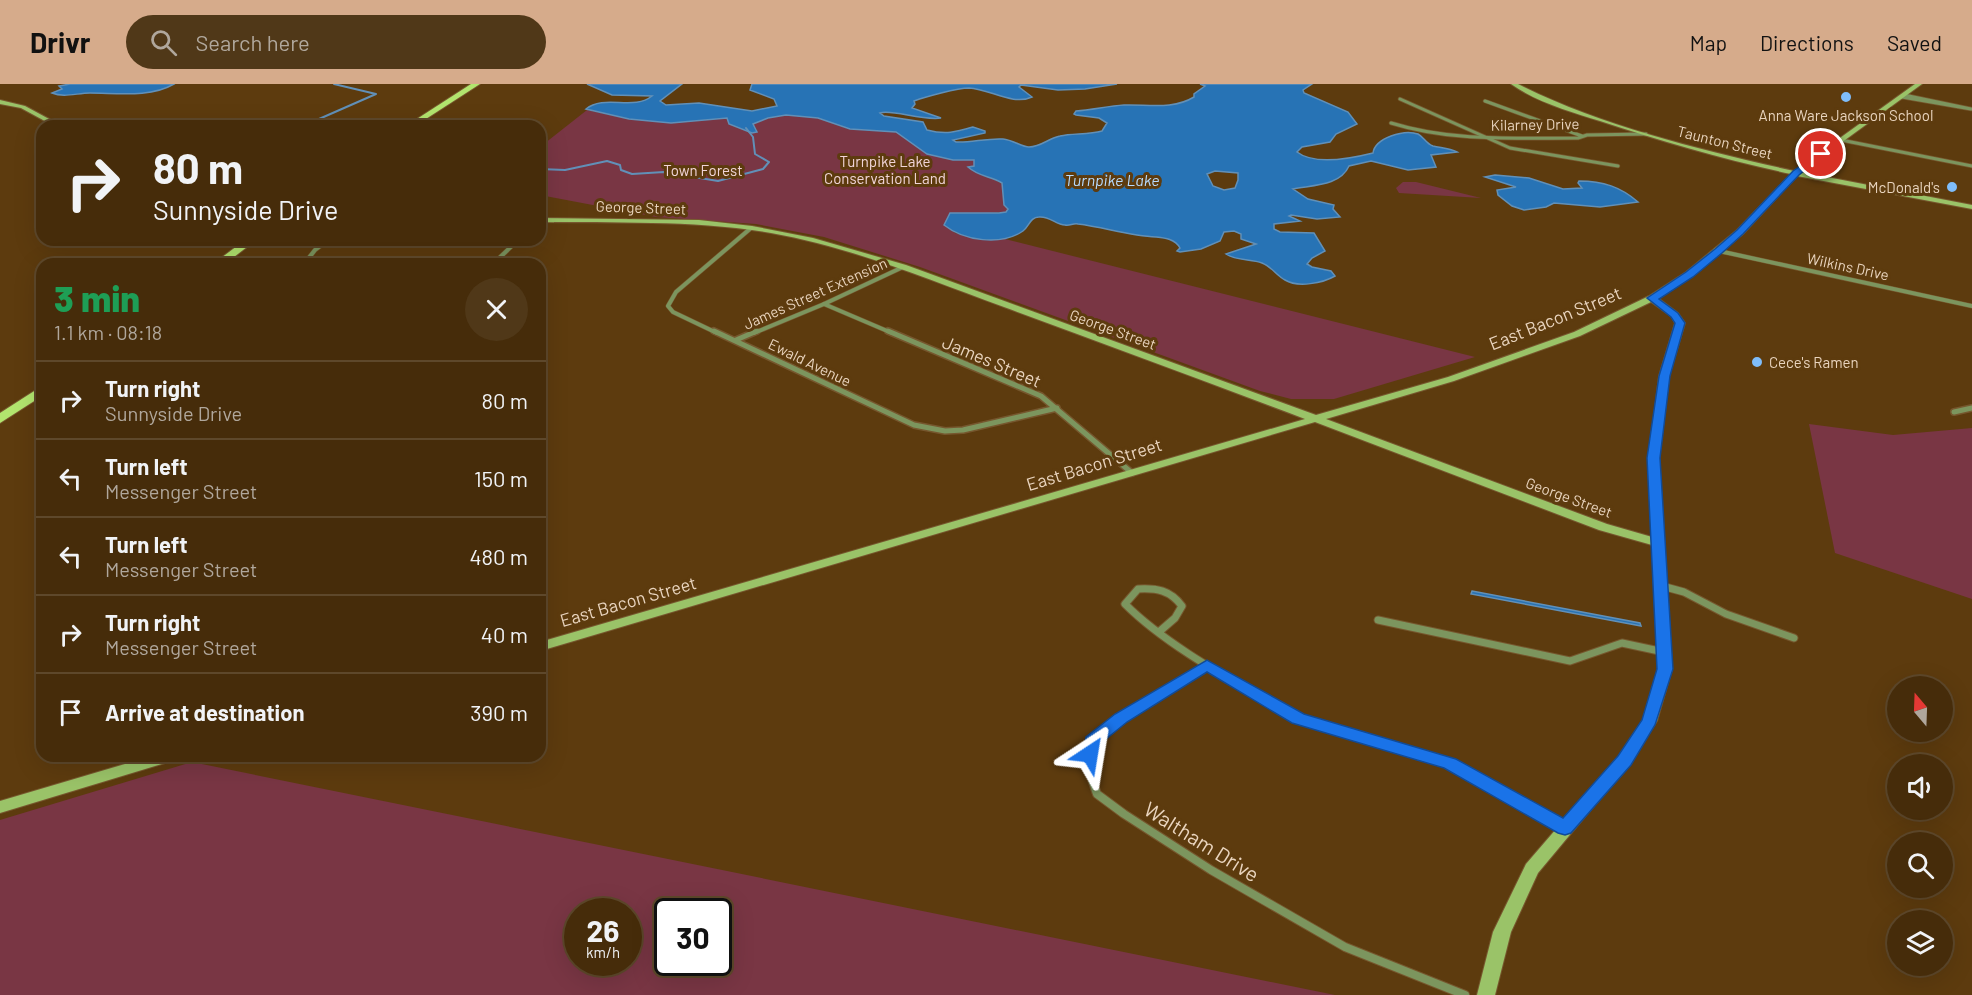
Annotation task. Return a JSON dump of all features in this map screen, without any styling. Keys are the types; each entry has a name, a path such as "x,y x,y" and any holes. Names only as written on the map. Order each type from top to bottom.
{"main road":[{"path":"419,120 476,84"},
{"name":"Taunton Street","path":"1514,84 1586,115 1749,163 1852,186 1972,207"},
{"name":"East Bacon Street","path":"546,645 1132,473 1526,354 1577,334 1652,298 1689,274 1740,232 1796,173 1919,84"},
{"path":"0,102 23,107 48,120"},
{"name":"George Street","path":"546,220 658,221 751,228 818,242 903,267 1567,514 1659,543"},
{"path":"226,258 243,246"},
{"path":"1486,995 1502,932 1532,869 1624,760 1650,721 1665,669 1654,458 1664,376 1680,323 1675,315 1652,298"},
{"path":"0,419 36,394"},
{"path":"0,807 150,762"}],"street":[{"path":"1903,96 1972,108"},
{"path":"1400,99 1510,148 1618,166"},
{"path":"1485,101 1582,136"},
{"name":"Kilarney Drive","path":"1391,123 1425,134 1582,136 1646,134"},
{"path":"1841,140 1972,166"},
{"name":"Ewald Avenue","path":"751,228 676,292 668,306 674,312 806,372 864,402 924,427 945,431 963,430 1057,408"},
{"path":"309,258 320,246"},
{"path":"499,258 512,246"},
{"name":"Wilkins Drive","path":"1719,251 1972,306"},
{"name":"James Street Extension","path":"736,340 824,304 903,267"},
{"name":"James Street","path":"824,304 1023,387 1057,408 1132,473"},
{"path":"1954,412 1972,408"},
{"path":"1662,586 1684,592 1726,614 1794,638"},
{"path":"1160,631 1175,618 1182,606 1175,596 1155,587 1138,589 1125,604 1138,617 1207,665 1298,718 1450,763 1565,828"},
{"path":"1378,620 1570,661 1622,643 1665,652"},
{"name":"Waltham Drive","path":"1207,665 1121,718 1092,741 1088,768 1097,794 1211,870 1345,947 1465,995"}],"green space":[{"name":"Town Forest","path":"587,110 629,119 671,123 727,118 757,130 753,124 762,120 799,116 826,120 851,129 892,131 900,133 921,149 974,160 974,166 969,167 1002,184 1008,209 1006,212 950,213 947,218 955,233 987,240 1001,238 1475,357 1334,399 1291,399 1260,391 920,267 824,237 756,224 656,217 546,196 546,142"},
{"path":"1403,182 1416,182 1481,198 1399,193 1396,188"},
{"path":"1809,424 1893,435 1972,428 1972,599 1835,553"},
{"path":"192,762 1335,995 0,995 0,820"}],"water":[{"path":"70,84 174,84 144,93 66,95 52,93 62,89 59,86"},
{"name":"Turnpike Lake","path":"587,84 682,84 660,101 666,105 699,103 752,111 777,106 774,99 750,90 752,84 1117,84 1058,90 1021,85 1019,87 1032,97 1017,100 977,89 964,88 914,101 912,108 941,118 880,113 884,116 923,122 927,130 934,132 951,132 973,127 985,131 985,133 953,140 956,142 1003,139 1029,147 1060,136 1102,131 1107,123 1099,118 1076,115 1074,114 1076,111 1124,105 1177,104 1194,97 1194,94 1205,86 1200,84 1312,84 1303,90 1304,93 1348,112 1357,124 1336,134 1330,142 1302,147 1297,152 1305,156 1334,160 1365,155 1373,153 1384,139 1405,133 1418,134 1431,145 1457,152 1431,155 1436,167 1408,170 1371,161 1349,166 1345,173 1333,181 1293,189 1308,199 1334,205 1333,209 1340,217 1317,219 1291,215 1289,216 1300,221 1274,224 1274,229 1280,232 1314,233 1325,251 1312,258 1307,264 1331,271 1335,276 1324,281 1297,284 1285,280 1262,263 1234,258 1226,254 1256,244 1241,239 1241,234 1234,231 1224,232 1220,241 1201,249 1180,252 1177,251 1180,248 1178,245 1166,239 1078,224 1062,225 1043,217 1036,217 1023,231 1004,239 972,238 944,225 950,213 999,213 1006,212 1008,209 1004,205 1002,183 976,173 968,167 974,166 974,160 953,160 927,154 896,132 850,129 818,118 786,115 768,118 753,124 757,132 752,133 729,124 727,118 671,123 629,119 586,109 601,103 637,102 652,96 612,95","holes":["1215,171 1238,173 1235,188 1224,190 1213,186 1207,174"]},
{"path":"1495,175 1529,178 1563,189 1582,188 1579,181 1596,182 1625,192 1638,202 1600,207 1554,203 1546,207 1524,210 1512,206 1498,195 1497,190 1516,187 1485,177"},
{"path":"1472,591 1640,623 1641,626 1471,594"}],"waterway":[{"path":"319,120 376,94 334,84"},
{"path":"546,169 565,170 607,161 620,165 621,170 632,174 664,172 718,181 763,169 769,162 755,154 753,137 746,128"}],"place":[{"name":"Anna Ware Jackson School","path":"1846,97"},
{"name":"McDonald's","path":"1952,187"},
{"name":"Cece's Ramen","path":"1757,362"}],"route":[{"path":"1090,754 1092,741 1121,718 1207,665 1298,718 1338,732 1450,763 1565,828 1624,760 1650,721 1665,669 1664,615 1654,458 1664,376 1680,323 1675,315 1652,298 1719,251 1796,173 1821,154"}],"park label":[{"name":"Turnpike Lake Conservation Land","path":"885,170"}]}
